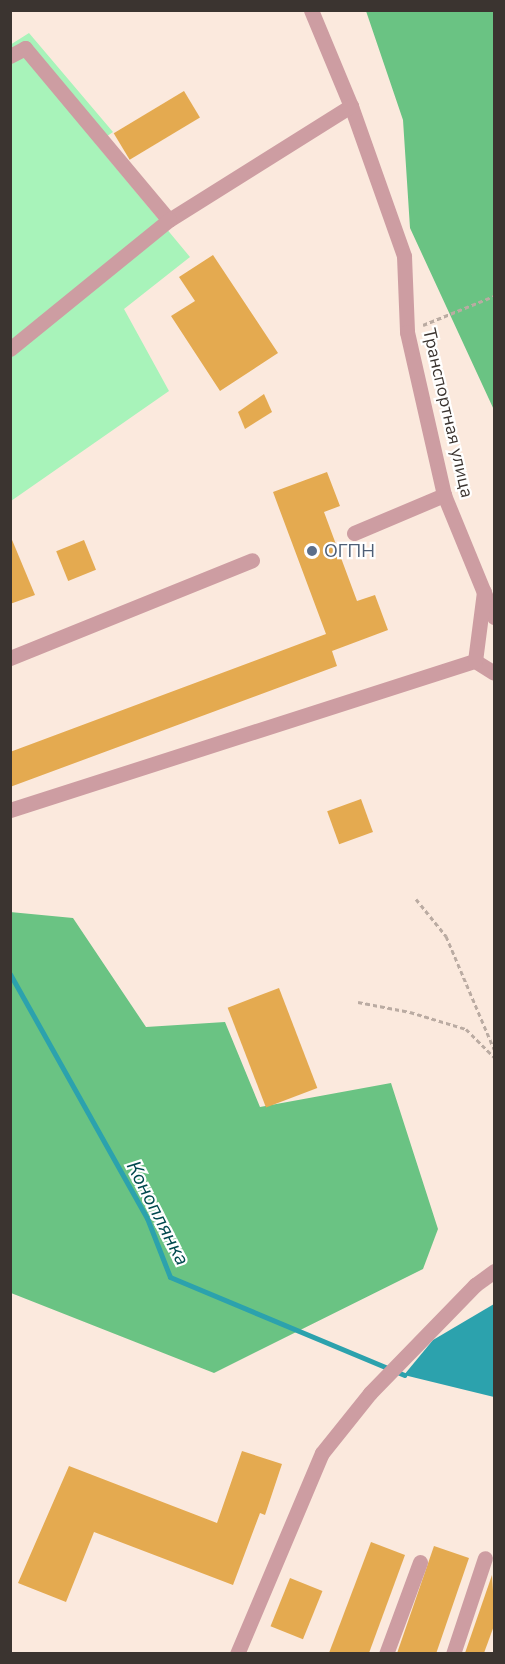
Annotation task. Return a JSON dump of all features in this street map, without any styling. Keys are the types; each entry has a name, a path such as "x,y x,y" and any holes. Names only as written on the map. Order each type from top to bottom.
{"street":[{"name":"Транспортная улица","path":"311,10 351,106 404,256 407,332 444,495 495,617"},
{"path":"10,56 25,48 169,220"},
{"path":"10,349 169,220 351,106"},
{"path":"354,533 444,495"},
{"path":"10,658 252,560"},
{"path":"475,661 484,592"},
{"path":"10,810 475,661 495,673"},
{"path":"237,1653 322,1453 370,1393 431,1328 495,1271"},
{"path":"453,1653 485,1558"},
{"path":"386,1653 420,1562"}],"path":[{"path":"407,332 495,296"},
{"path":"416,899 446,936 495,1049"},
{"path":"358,1002 410,1012 466,1029 495,1057"}],"green space":[{"path":"366,11 494,11 494,410 410,228 403,120"},
{"path":"29,33 113,132 96,144 190,257 124,309 169,391 11,501 10,45"},
{"path":"10,912 73,918 146,1027 225,1022 260,1107 391,1083 438,1229 423,1269 214,1373 11,1293"}],"water":[{"path":"494,1304 494,1397 404,1375 433,1340"}],"building":[{"path":"184,91 200,118 130,160 114,133"},
{"path":"213,255 278,353 220,391 171,316 195,301 179,277"},
{"path":"264,394 272,412 245,429 238,412"},
{"path":"327,472 340,506 324,512 357,601 375,595 388,630 332,651 337,666 10,787 10,752 326,634 273,492"},
{"path":"10,535 35,595 10,604"},
{"path":"84,540 96,570 68,581 56,551"},
{"path":"361,799 373,832 339,844 327,811"},
{"path":"279,988 317,1088 266,1108 228,1008"},
{"path":"242,1451 282,1464 265,1515 260,1513 233,1585 94,1532 66,1602 18,1583 69,1466 217,1523"},
{"path":"371,1542 405,1555 369,1653 329,1653"},
{"path":"434,1546 469,1558 436,1654 397,1653"},
{"path":"492,1575 495,1623 484,1653 465,1653"},
{"path":"290,1578 322,1591 303,1639 271,1626"}],"waterway":[{"name":"Коноплянка","path":"10,974 147,1218 170,1277 404,1375"}],"place":[{"name":"ОГПН","path":"312,551"}]}
